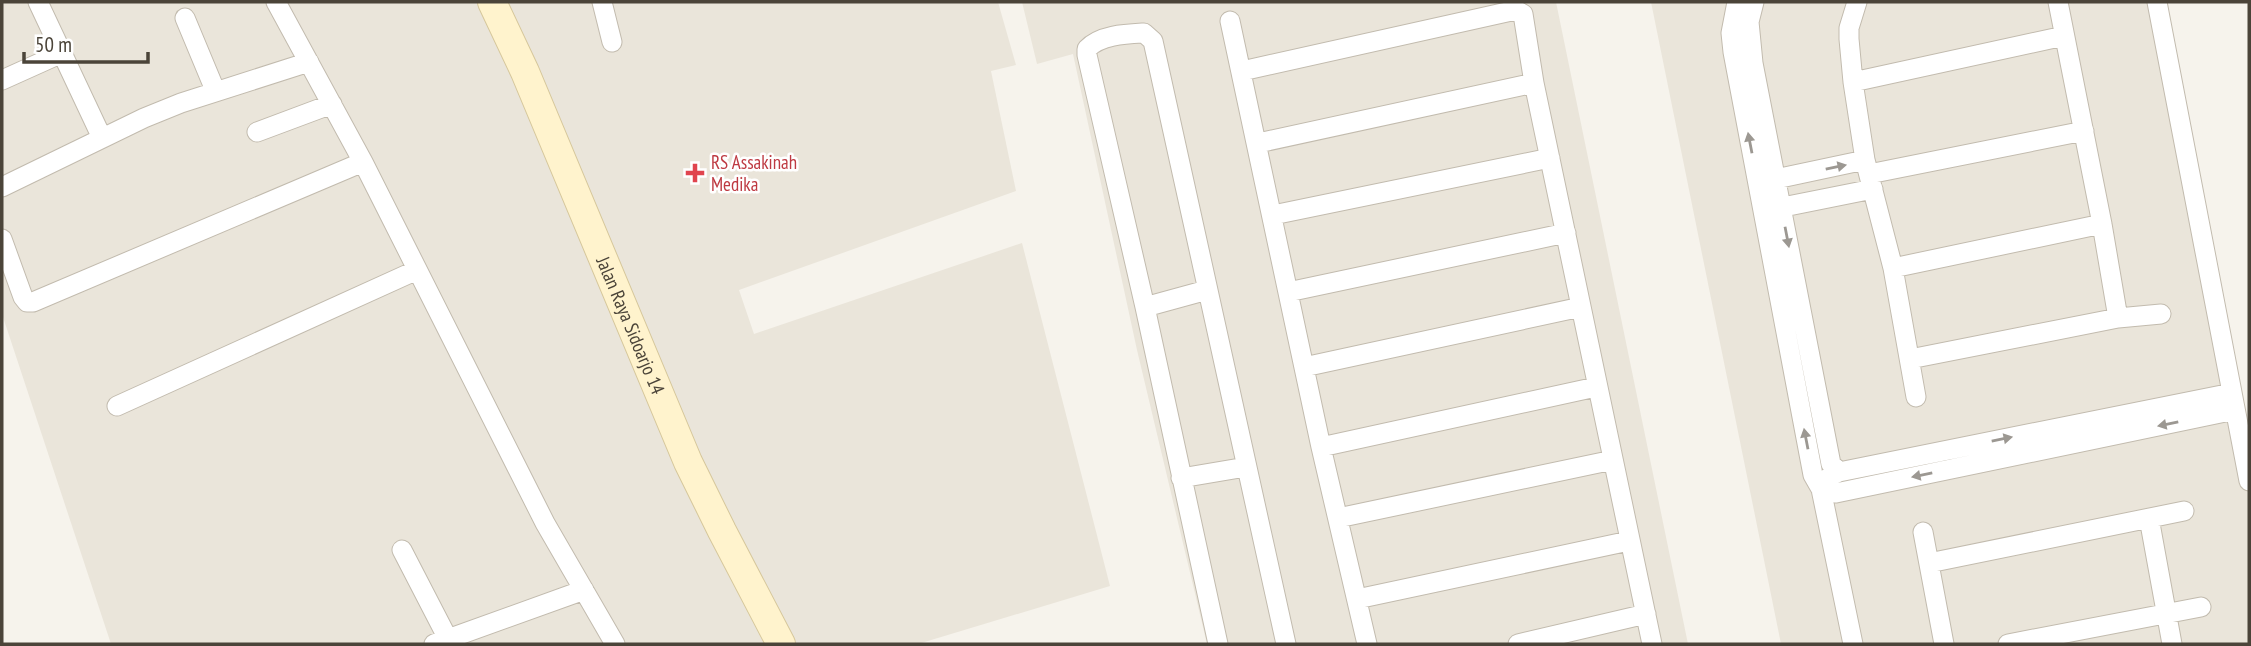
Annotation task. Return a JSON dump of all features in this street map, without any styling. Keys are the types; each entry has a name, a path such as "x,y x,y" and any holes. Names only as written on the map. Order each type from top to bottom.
{"main road":[{"name":"Jalan Raya Sidoarjo 14","path":"492,2 684,452 781,644"}],"street":[{"path":"38,2 102,138"},
{"path":"276,2 363,162 545,523 615,644"},
{"path":"602,2 612,42"},
{"path":"1857,2 1849,40 1853,82 1869,174 1893,268 1916,397"},
{"path":"2058,2 2118,318"},
{"path":"2157,2 2249,481"},
{"path":"1242,71 1516,10 1523,15 1549,158 1652,644"},
{"path":"1744,10 1731,33 1733,52 1766,181 1831,464 1839,472"},
{"path":"185,18 215,90"},
{"path":"1230,21 1321,447 1367,644"},
{"path":"1218,644 1087,55 1087,49 1098,40 1129,34 1144,33 1153,41 1286,644"},
{"path":"1853,82 2064,36"},
{"path":"2,79 62,53"},
{"path":"2,187 144,118 215,90 309,62"},
{"path":"1258,143 1534,83"},
{"path":"257,132 332,104"},
{"path":"1766,181 1869,174 2084,131"},
{"path":"1273,215 1549,158"},
{"path":"2,239 23,297 27,302 33,302 363,162"},
{"path":"1772,209 1869,174"},
{"path":"1772,209 1813,475 1821,489 1853,644"},
{"path":"1893,268 2102,224"},
{"path":"1288,292 1566,233"},
{"path":"117,406 417,270"},
{"path":"1145,307 1208,290"},
{"path":"1304,367 1581,307"},
{"path":"1910,359 2118,318 2161,314"},
{"path":"1321,447 1597,387"},
{"path":"1821,489 1825,481 1839,472 1946,460 2234,402"},
{"path":"1338,518 1613,460"},
{"path":"1821,489 1836,493 1946,460"},
{"path":"1181,478 1246,467"},
{"path":"1929,563 2184,511"},
{"path":"2149,518 2172,644"},
{"path":"1923,533 1944,644"},
{"path":"1357,599 1629,541"},
{"path":"402,550 441,642 584,590"},
{"path":"2008,644 2201,607"},
{"path":"1518,644 1646,614"}],"shaded area":[{"path":"2,2 998,2 1016,65 991,71 1016,191 739,290 754,334 1022,243 1110,586 918,644 111,644 2,314"},
{"path":"1022,2 1556,2 1688,644 1207,644 1137,350 1073,54 1037,64"},
{"path":"1651,2 2166,2 2249,443 2249,644 1781,644"}],"place":[{"name":"RS Assakinah Medika","path":"695,173"}]}
